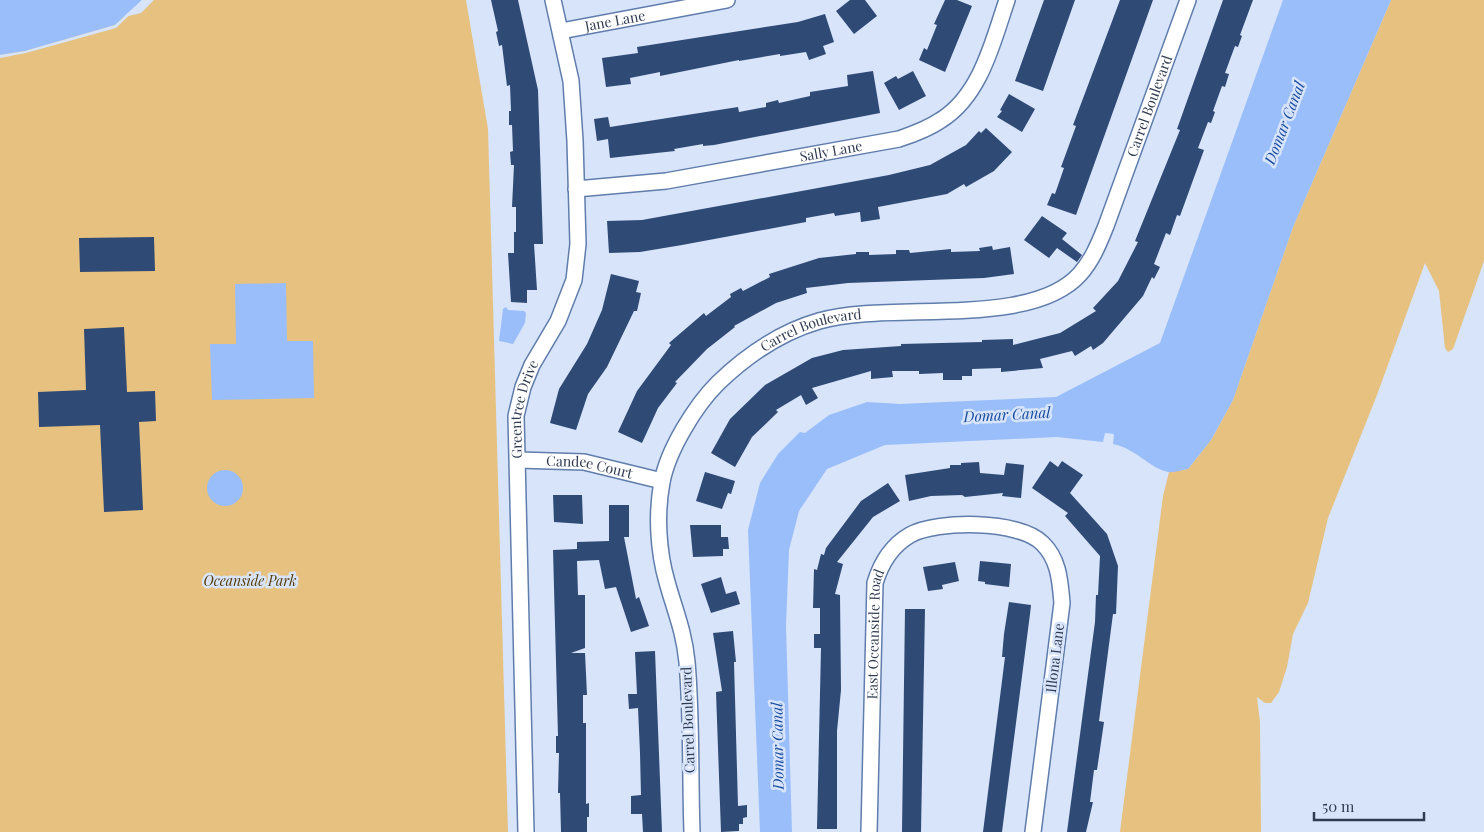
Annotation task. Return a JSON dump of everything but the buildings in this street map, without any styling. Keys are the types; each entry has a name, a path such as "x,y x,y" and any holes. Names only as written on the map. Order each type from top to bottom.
{"street":[{"name":"Greentree Drive","path":"526,832 516,416 523,387 532,365 558,321 574,280 578,244 571,81 553,0"},
{"name":"Jane Lane","path":"561,31 727,0"},
{"name":"Sally Lane","path":"576,190 666,181 899,139 925,130 957,108 975,83 1007,0"},
{"name":"Carrel Boulevard","path":"692,832 687,662 681,622 667,584 659,539 662,481 685,428 709,394 737,365 780,337 818,321 849,315 981,309 1036,301 1054,294 1079,276 1095,253 1106,226 1188,0"},
{"name":"Candee Court","path":"518,460 584,462 662,481"},
{"name":"East Oceanside Road","path":"869,832 874,583 880,565 890,552 909,536 927,529 993,526"},
{"name":"Illona Lane","path":"993,526 1011,527 1029,533 1041,542 1055,560 1060,576 1062,603 1033,832"}],"green space":[{"name":"Oceanside Park","path":"154,0 466,0 488,129 508,832 0,832 0,47 141,13"},
{"path":"1391,0 1484,0 1484,261 1453,349 1448,352 1445,348 1439,291 1425,263 1377,395 1328,518 1308,603 1293,634 1287,667 1279,692 1271,703 1265,703 1257,697 1260,722 1261,832 1120,832 1163,496 1169,472 1188,469 1211,440 1233,400 1293,227"}],"water":[{"path":"0,0 142,0 115,25 25,51 0,55"},
{"name":"Domar Canal","path":"1283,0 1391,0 1293,227 1233,400 1211,440 1188,469 1173,472 1161,470 1129,450 1113,444 1114,434 1105,433 1103,442 1057,437 885,445 827,469 799,511 789,550 786,626 792,832 760,832 748,530 760,483 778,454 800,432 805,433 829,415 867,402 900,404 1056,397 1160,343"},
{"path":"286,283 287,341 313,341 314,398 212,400 210,344 236,344 235,284"},
{"path":"506,307 508,310 524,311 526,313 525,323 513,344 499,341 503,309"},
{"path":"225,470 237,476 243,488 237,500 225,506 213,500 207,488 213,476"}],"pier":[{"path":"142,0 145,0 116,28 26,53 0,58 0,55 25,51 115,25"}]}
